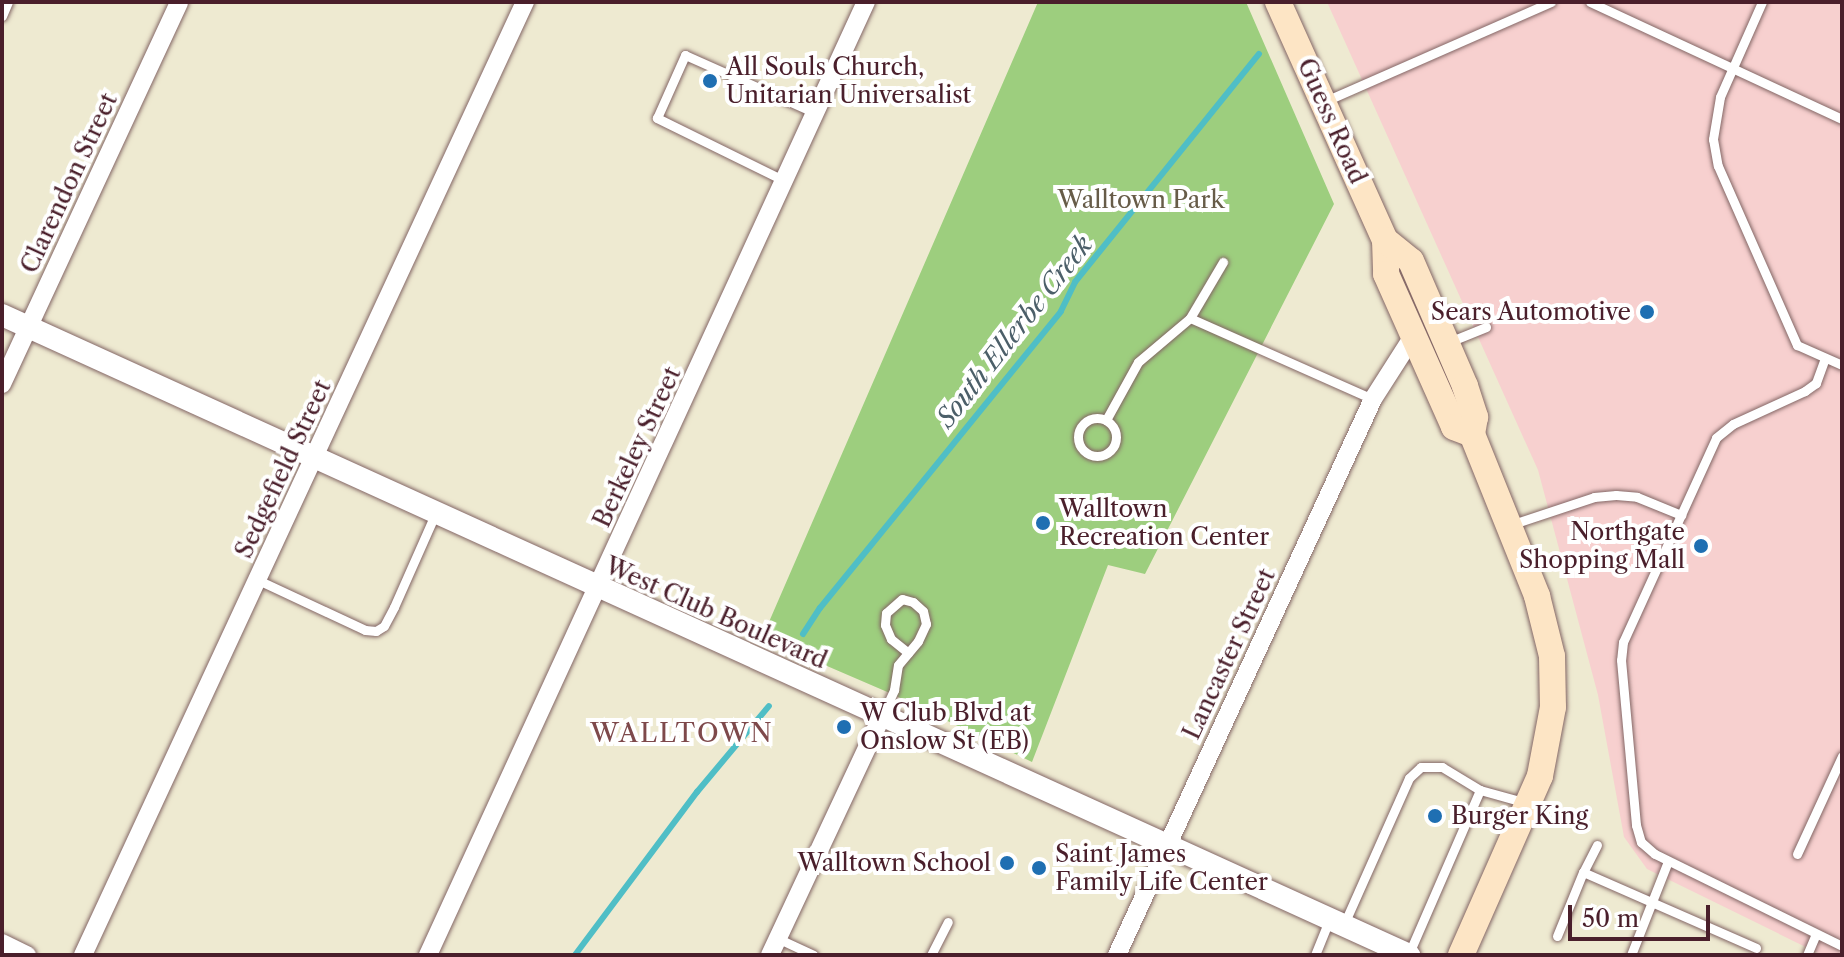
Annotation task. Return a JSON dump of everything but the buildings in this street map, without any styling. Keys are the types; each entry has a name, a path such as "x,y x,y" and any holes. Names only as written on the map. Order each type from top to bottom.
{"main road":[{"name":"Guess Road","path":"1278,2 1385,240 1386,274 1454,427 1472,434"},
{"name":"Guess Road","path":"1385,240 1411,261 1475,417 1472,434 1511,525 1545,622 1554,678 1548,749 1530,804 1461,955"}],"street":[{"name":"Clarendon Street","path":"2,384 179,2"},
{"name":"Sedgefield Street","path":"83,955 525,2"},
{"name":"Berkeley Street","path":"428,955 866,2"},
{"name":"West Club Boulevard","path":"2,315 1409,955"},
{"name":"Lancaster Street","path":"1117,955 1373,399 1414,335"},
{"path":"773,946 882,716"},
{"path":"2,943 27,955"}],"lane":[{"path":"2,16 8,2"},
{"path":"1323,102 1551,2"},
{"path":"1590,2 1842,119"},
{"path":"1762,2 1720,97 1713,139 1718,166 1797,345 1842,365"},
{"path":"785,181 657,118 685,55 815,113"},
{"path":"1106,420 1138,362 1190,318 1223,262"},
{"path":"1190,318 1373,399"},
{"path":"1446,343 1486,327"},
{"path":"1825,358 1816,383 1733,424 1716,438 1623,642 1621,660 1636,825 1647,849 1842,946"},
{"path":"1097,417 1106,420 1114,429 1115,440 1110,451 1100,455 1090,454 1081,448 1077,436 1086,420 1097,417"},
{"path":"1511,525 1594,497 1616,495 1637,497 1681,515"},
{"path":"258,580 323,612 365,630 376,631 384,626 436,512"},
{"path":"882,716 894,690 898,665 908,653 926,624 923,611 913,602 902,599 886,613 885,625 891,639 908,653"},
{"path":"1797,854 1842,756"},
{"path":"1315,955 1336,924 1415,771 1430,765 1442,767 1480,790 1530,804"},
{"path":"1409,955 1480,790"},
{"path":"1557,936 1597,845"},
{"path":"1631,955 1668,861"},
{"path":"1583,872 1756,948"},
{"path":"931,955 948,922"},
{"path":"1807,955 1816,934"},
{"path":"773,946 813,955"}],"shaded area":[{"name":"Northgate Shopping Mall","path":"1327,2 1842,2 1842,955 1822,955 1647,869 1624,837 1598,695 1538,470"}],"green space":[{"name":"Walltown Park","path":"1038,2 1246,2 1334,204 1145,574 1108,565 1032,762 892,694 762,638"}],"waterway":[{"name":"South Ellerbe Creek","path":"803,634 820,608 1061,311 1075,282 1259,54"},
{"name":"South Ellerbe Creek","path":"575,955 697,792 769,706"}],"place":[{"name":"All Souls Church, Unitarian Universalist","path":"710,81"},
{"name":"Sears Automotive","path":"1647,312"},
{"name":"Walltown Recreation Center","path":"1043,523"},
{"name":"Northgate Shopping Mall","path":"1701,546"},
{"name":"W Club Blvd at Onslow St (EB)","path":"844,727"},
{"name":"Burger King","path":"1435,816"},
{"name":"Walltown School","path":"1007,863"},
{"name":"Saint James Family Life Center","path":"1039,868"}],"district":[{"name":"WALLTOWN","path":"682,734"}]}
